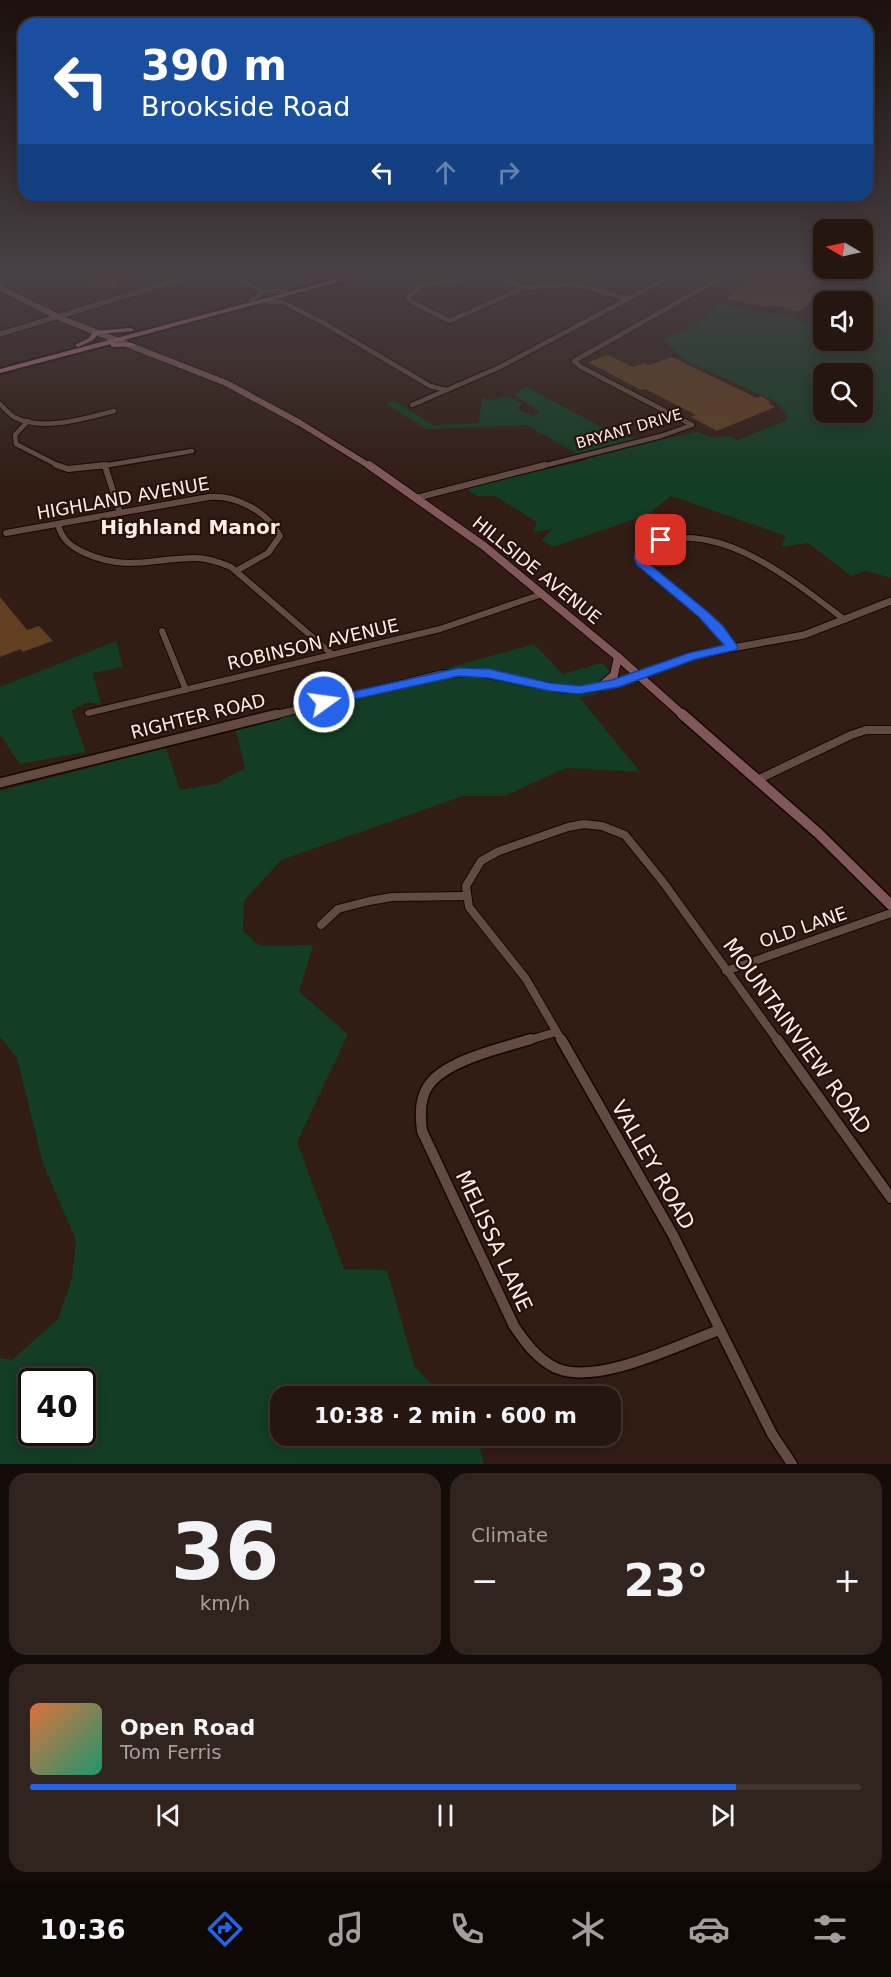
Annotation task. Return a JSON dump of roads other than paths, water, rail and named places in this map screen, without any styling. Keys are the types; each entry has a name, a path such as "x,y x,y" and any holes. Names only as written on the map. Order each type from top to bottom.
{"highway":[{"path":"66,349 80,343"},
{"path":"0,369 93,343"},
{"path":"77,351 100,343"},
{"path":"0,369 77,351 115,345 133,346 135,343"}],"main road":[{"name":"HILLSIDE AVENUE","path":"125,343 194,369 262,402 331,441 484,546 618,657 759,779 891,905"},
{"path":"600,687 614,675 618,657"}],"street":[{"path":"358,343 430,386 446,390"},
{"path":"412,405 500,367 545,343"},
{"name":"BRYANT DRIVE","path":"416,498 661,436 692,425 581,367 574,361 605,343"},
{"path":"0,404 13,417 28,422 114,411"},
{"path":"28,422 15,435 16,444 68,470 192,451"},
{"path":"105,466 120,513"},
{"name":"HIGHLAND AVENUE","path":"3,533 215,496 241,500 275,528 280,536 278,545 236,571"},
{"path":"58,524 58,531 77,550 109,563 142,565 196,558 217,561 236,571 332,654"},
{"path":"731,647 703,614 642,565 640,558 642,551 650,545 673,537 699,537 766,564 845,620"},
{"name":"ROBINSON AVENUE","path":"88,713 440,629 542,594"},
{"name":"RIGHTER ROAD","path":"0,783 441,675 476,672 562,689 579,690 600,687 638,676 693,655 731,647 792,639 889,603"},
{"path":"162,631 186,690"},
{"path":"759,779 851,735 867,730 891,730"},
{"name":"MOUNTAINVIEW ROAD","path":"466,896 466,886 482,861 499,851 568,827 584,824 602,826 625,835 635,844 694,924 891,1198"},
{"path":"321,926 338,909 369,901 392,897 466,896"},
{"name":"VALLEY ROAD","path":"466,896 469,907 526,979 673,1235 772,1434 792,1464"},
{"name":"OLD LANE","path":"726,971 891,913"},
{"name":"MELISSA LANE","path":"556,1032 453,1067 431,1082 420,1107 422,1131 514,1326 527,1346 543,1361 558,1369 579,1374 599,1373 615,1368 719,1330"}],"district":[{"name":"Highland Manor","path":"190,527"}]}
